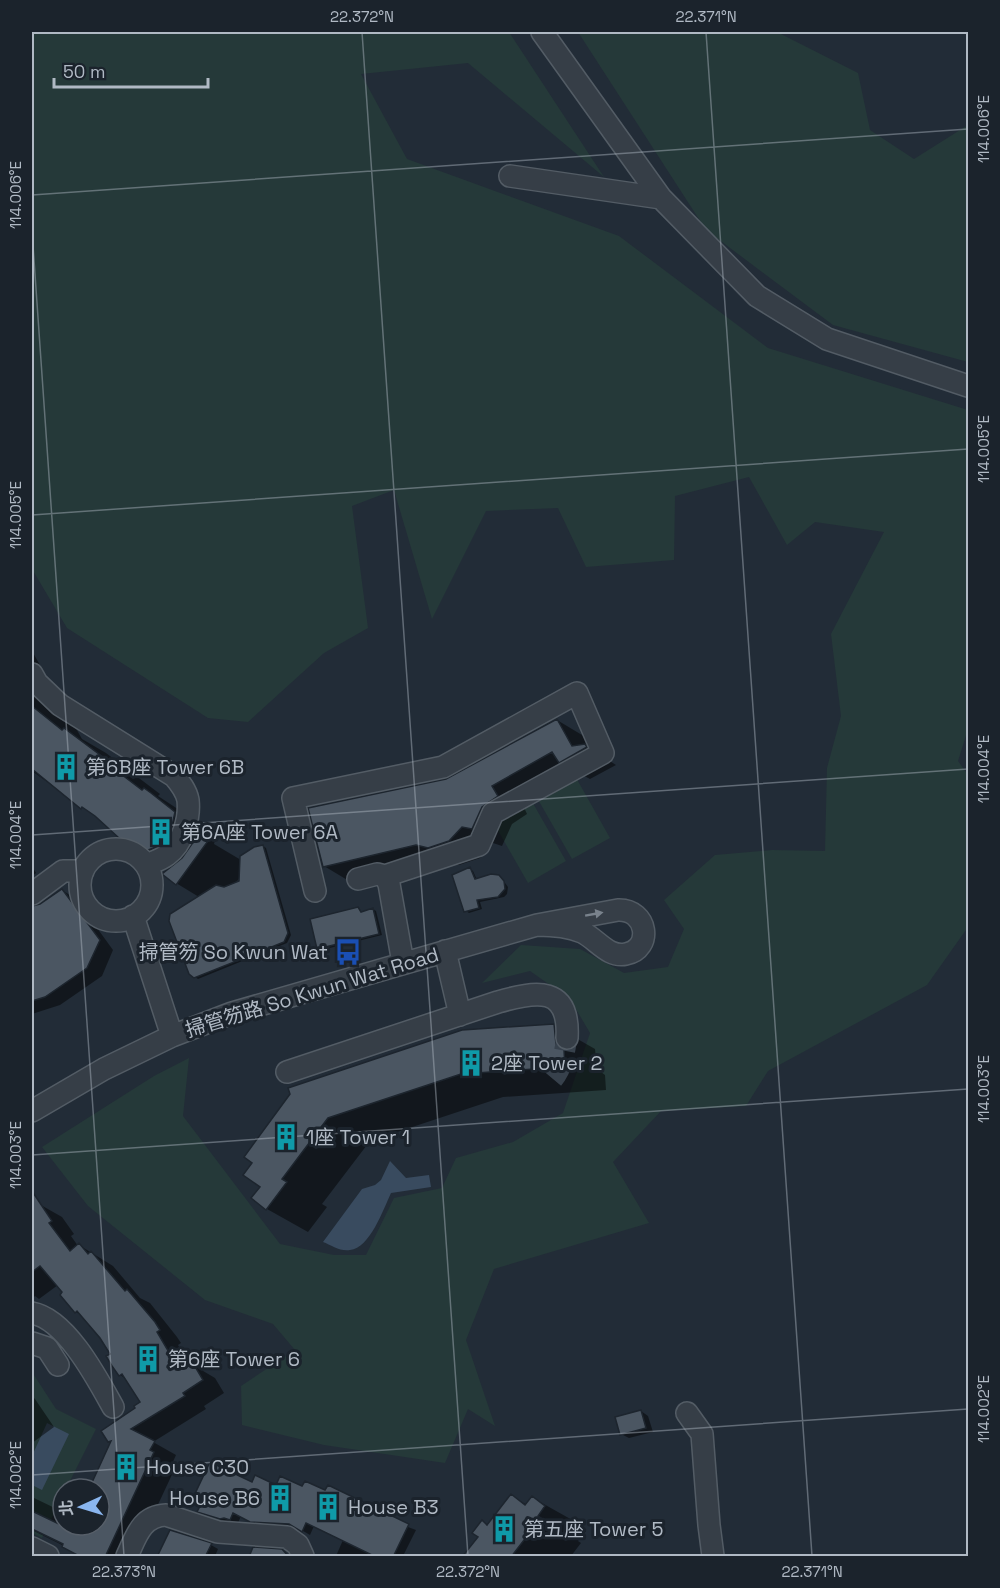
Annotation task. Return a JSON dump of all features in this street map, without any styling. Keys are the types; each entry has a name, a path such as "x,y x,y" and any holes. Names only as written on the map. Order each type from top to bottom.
{"street":[{"path":"542,32 661,198 757,296 827,339 969,386"},
{"path":"510,176 661,198"},
{"path":"32,674 37,683 60,705 174,776 183,788 188,799 184,831 167,855 146,865"},
{"path":"315,891 293,798 443,767 577,693 603,753 493,813 479,845 385,876 377,874 358,879"},
{"path":"107,850 130,851 146,865 150,874 151,896 145,906 133,916 117,921 109,920 91,911 85,902 80,882 83,871 97,854 107,850"},
{"path":"32,894 63,871 83,871"},
{"path":"385,876 403,963"},
{"path":"133,916 139,928 172,1036"},
{"name":"掃管笏路 So Kwun Wat Road","path":"32,1111 104,1069 172,1036 232,1013 537,925"},
{"path":"445,951 460,1015"},
{"path":"287,1072 515,997 545,995 554,998 566,1011 567,1038"},
{"path":"32,1313 47,1318 55,1324 91,1369 113,1407"},
{"path":"32,1343 47,1348 58,1365"},
{"path":"687,1413 702,1434 713,1557"},
{"path":"127,1557 143,1524 157,1515 166,1515 218,1532 287,1537 298,1545 303,1557"},
{"path":"32,1548 48,1557"}],"green space":[{"path":"32,32 509,32 604,177 468,63 361,74 407,159 619,236 768,348 968,410 968,729 958,761 968,775 968,927 927,985 768,1071 746,1106 661,1111 613,1162 649,1223 494,1269 466,1340 495,1426 468,1409 445,1463 324,1445 242,1425 241,1386 295,1350 273,1324 205,1300 88,1206 42,1147 154,1076 189,1058 183,1116 280,1244 334,1255 366,1255 394,1198 442,1188 456,1158 513,1142 563,1113 590,1033 570,999 530,971 482,983 521,945 580,949 624,973 668,967 684,929 664,900 715,855 772,850 825,851 827,768 841,716 831,634 884,532 815,522 787,545 749,477 675,496 674,560 586,567 558,508 486,511 432,619 394,490 352,506 368,628 324,653 248,722 208,718 67,628 32,569"},
{"path":"578,32 777,32 858,73 870,130 914,159 968,125 968,362 833,325 706,230"},
{"path":"574,774 610,838 572,859 536,796"},
{"path":"530,798 566,861 528,883 492,820"},
{"path":"32,1372 56,1409 96,1429 72,1477 51,1477 51,1520 42,1538 32,1533"}],"water":[{"path":"390,1161 406,1178 429,1175 431,1187 391,1193 370,1236 357,1248 343,1250 323,1242 362,1189 375,1185 381,1180"},
{"path":"47,1423 69,1434 42,1490 32,1485 32,1456"}],"building":[{"path":"32,706 62,730 64,728 119,769 117,771 142,790 144,788 175,812 172,826 163,841 156,847 143,852 128,841 127,843 119,838 95,816 82,807 81,809 32,769"},
{"path":"557,719 572,746 585,744 587,747 559,763 552,752 492,786 498,796 482,807 472,829 462,827 449,841 428,848 416,845 323,867 308,808 446,779"},
{"path":"197,832 208,841 176,885 162,874 182,858"},
{"path":"263,845 288,933 284,942 194,978 189,974 169,921 170,914 216,885 224,887 239,881 240,856 254,847"},
{"path":"470,867 475,879 491,874 499,875 504,881 505,889 498,897 477,900 479,908 464,912 452,875"},
{"path":"62,889 100,940 87,968 45,997 32,1001 32,906 40,904"},
{"path":"358,907 361,912 373,908 379,934 317,949 310,919"},
{"path":"554,1024 556,1044 564,1050 565,1067 461,1074 328,1118 282,1179 287,1182 266,1210 251,1198 260,1187 243,1175 252,1163 244,1157 290,1094 288,1088 462,1030"},
{"path":"32,1191 52,1221 49,1223 70,1251 79,1243 88,1254 91,1251 155,1322 160,1330 157,1332 174,1361 177,1359 183,1369 193,1363 203,1380 183,1393 185,1396 131,1429 155,1441 150,1450 154,1452 105,1557 81,1557 62,1547 63,1544 32,1529 32,1511 51,1520 51,1537 111,1537 111,1477 94,1477 111,1441 108,1442 101,1431 135,1408 134,1406 140,1402 122,1374 119,1376 112,1366 106,1356 110,1354 100,1338 60,1295 62,1292 40,1266 32,1272"},
{"path":"641,1410 646,1428 620,1435 615,1417"},
{"path":"210,1462 252,1482 255,1475 276,1485 280,1476 302,1486 305,1481 325,1490 328,1485 409,1524 393,1557 376,1557 306,1523 302,1532 289,1524 250,1522 233,1513 230,1520 197,1512 202,1502 193,1498"},
{"name":"第五座 Tower 5","path":"511,1494 525,1505 532,1496 545,1506 538,1516 541,1518 511,1557 462,1557 478,1537 472,1533 482,1520 487,1525"},
{"path":"170,1530 212,1543 205,1557 157,1557"},
{"path":"253,1547 282,1549 289,1557 249,1557"}],"tunnel":[{"path":"553,1079 561,1065 567,1038"}],"place":[{"name":"第6B座 Tower 6B","path":"66,767"},
{"name":"第6A座 Tower 6A","path":"161,832"},
{"name":"掃管笏 So Kwun Wat","path":"348,952"},
{"name":"2座 Tower 2","path":"471,1063"},
{"name":"1座 Tower 1","path":"286,1137"},
{"name":"第6座 Tower 6","path":"148,1359"},
{"name":"House C30","path":"126,1467"},
{"name":"House B6","path":"280,1498"},
{"name":"House B3","path":"328,1507"},
{"name":"第五座 Tower 5","path":"504,1529"}]}
